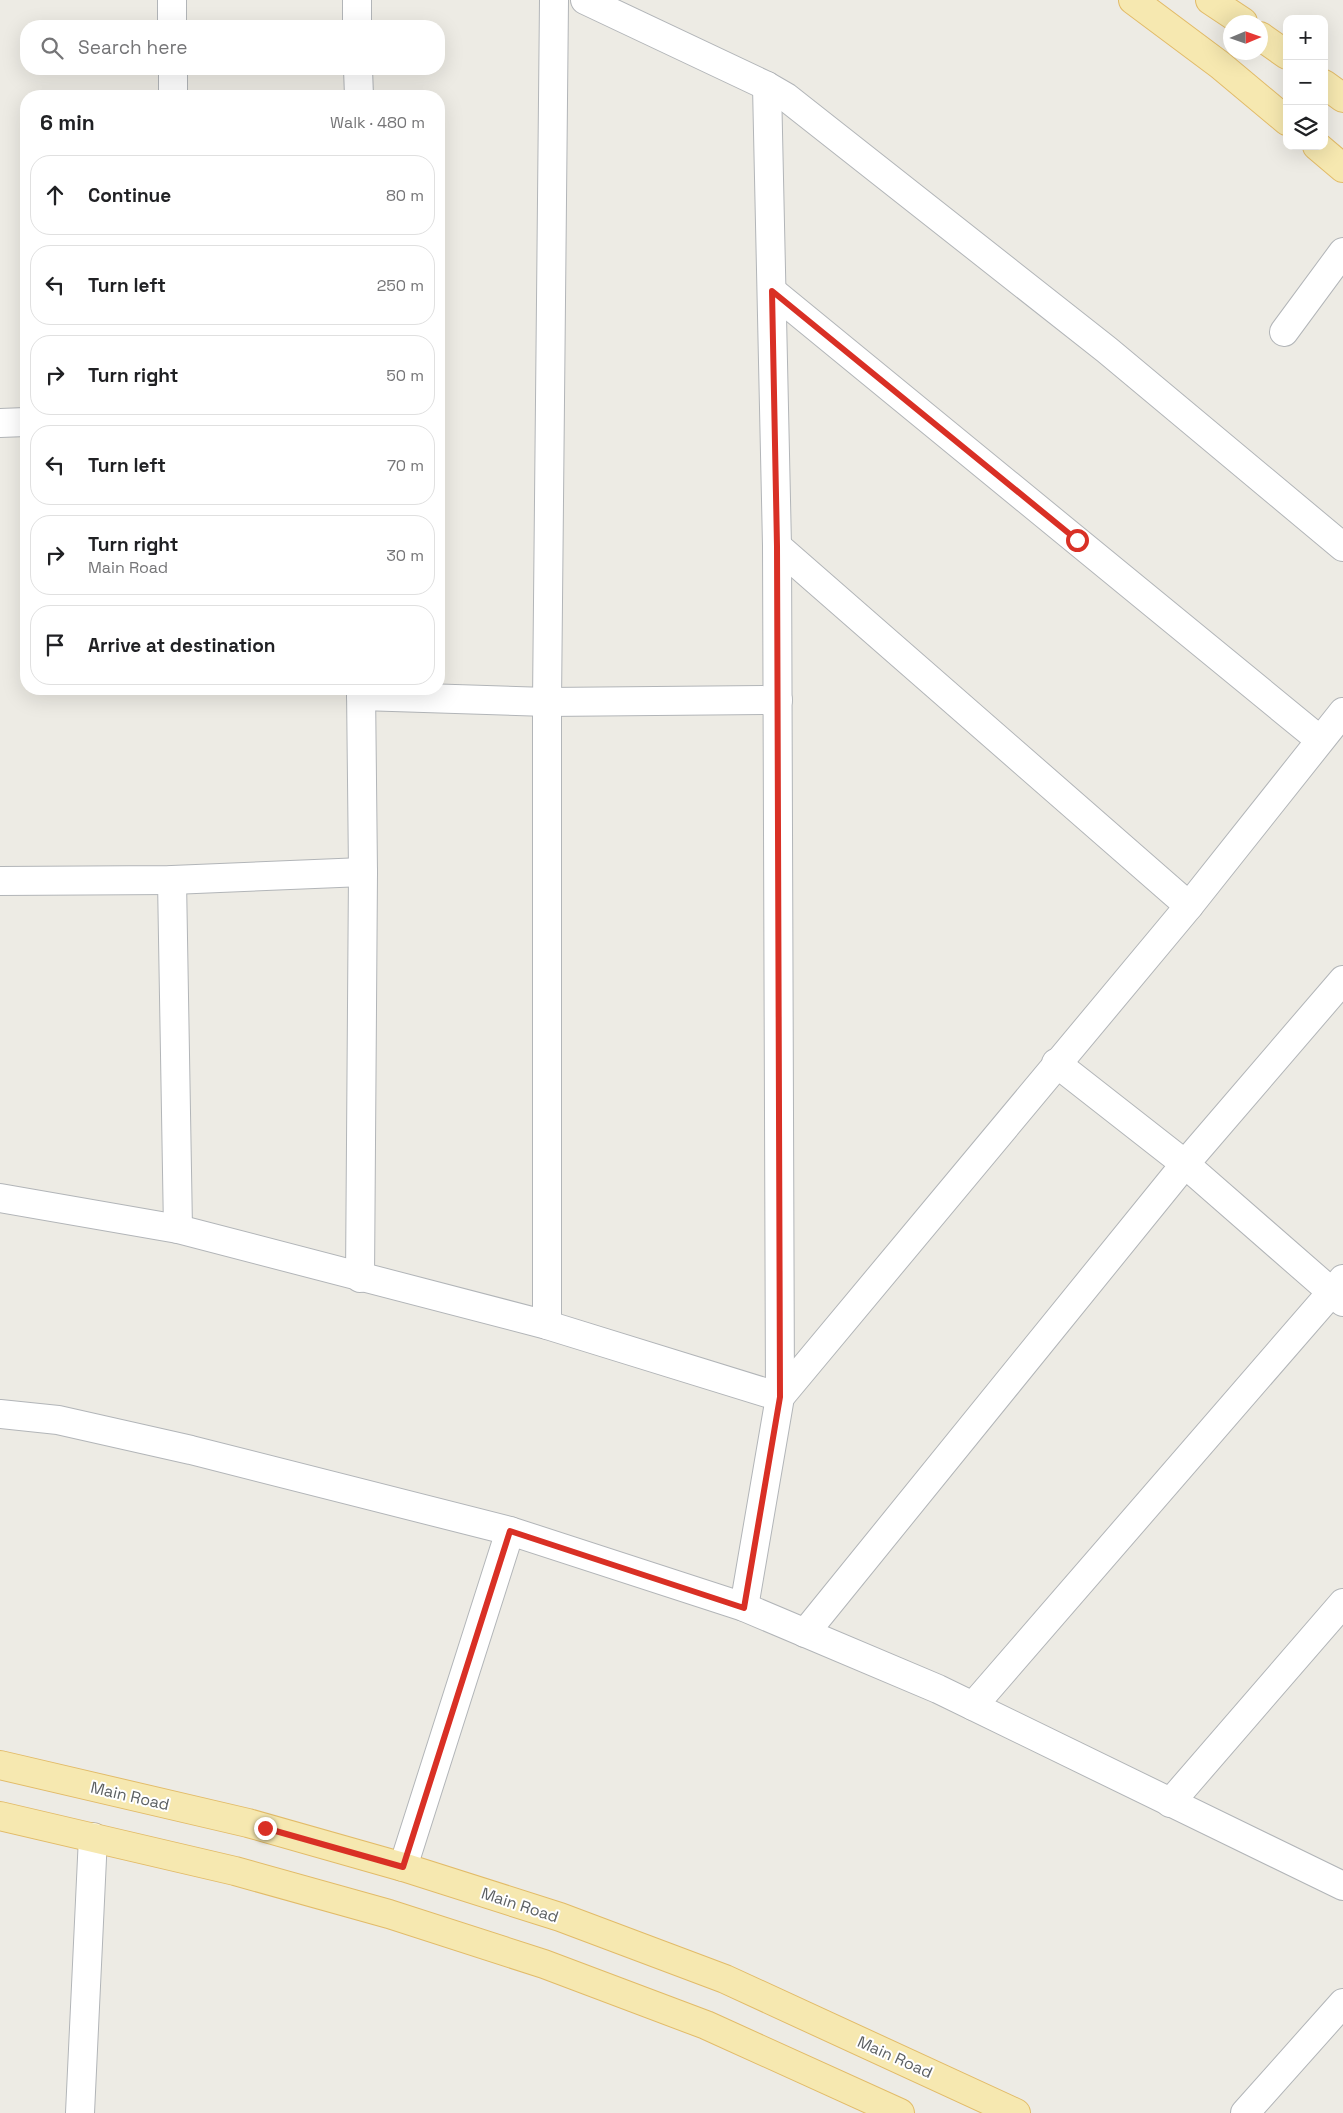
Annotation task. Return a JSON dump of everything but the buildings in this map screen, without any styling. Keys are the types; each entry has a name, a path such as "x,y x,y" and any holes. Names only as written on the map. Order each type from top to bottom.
{"main road":[{"path":"1133,0 1220,65 1283,118"},
{"path":"1210,0 1232,15"},
{"path":"1268,42 1283,52"},
{"path":"1328,87 1343,98"},
{"path":"1322,150 1343,168"},
{"name":"Main Road","path":"0,1765 248,1823 403,1867 560,1918 725,1979 1016,2113"},
{"path":"0,1816 235,1871 380,1911 544,1964 706,2025 900,2113"}],"street":[{"path":"172,0 172,20"},
{"path":"357,0 357,20"},
{"path":"547,1326 547,702 554,0"},
{"path":"585,0 767,86 786,97 1106,350 1343,547"},
{"path":"172,75 173,90"},
{"path":"358,75 358,90"},
{"path":"744,1608 780,1397 777,546 767,86"},
{"path":"1284,332 1343,252"},
{"path":"772,291 1320,740"},
{"path":"0,423 20,422"},
{"path":"777,546 1189,906"},
{"path":"360,1278 363,872 361,695"},
{"path":"402,695 547,702 778,700"},
{"path":"780,1397 1056,1063 1189,906 1343,712"},
{"path":"0,881 172,880 363,872"},
{"path":"172,880 178,1229"},
{"path":"805,1633 1185,1164 1343,980"},
{"path":"973,1706 1339,1291 1185,1164 1056,1063"},
{"path":"0,1198 178,1229 547,1326 780,1397"},
{"path":"0,1414 58,1420 191,1450 510,1531 744,1608 938,1689 1343,1886"},
{"path":"403,1867 510,1531"},
{"path":"1170,1803 1343,1603"},
{"path":"80,2113 93,1837"},
{"path":"1245,2113 1343,2003"}],"route":[{"path":"265,1828 403,1867 510,1531 744,1608 780,1397 777,546 772,291 1077,540"}]}
